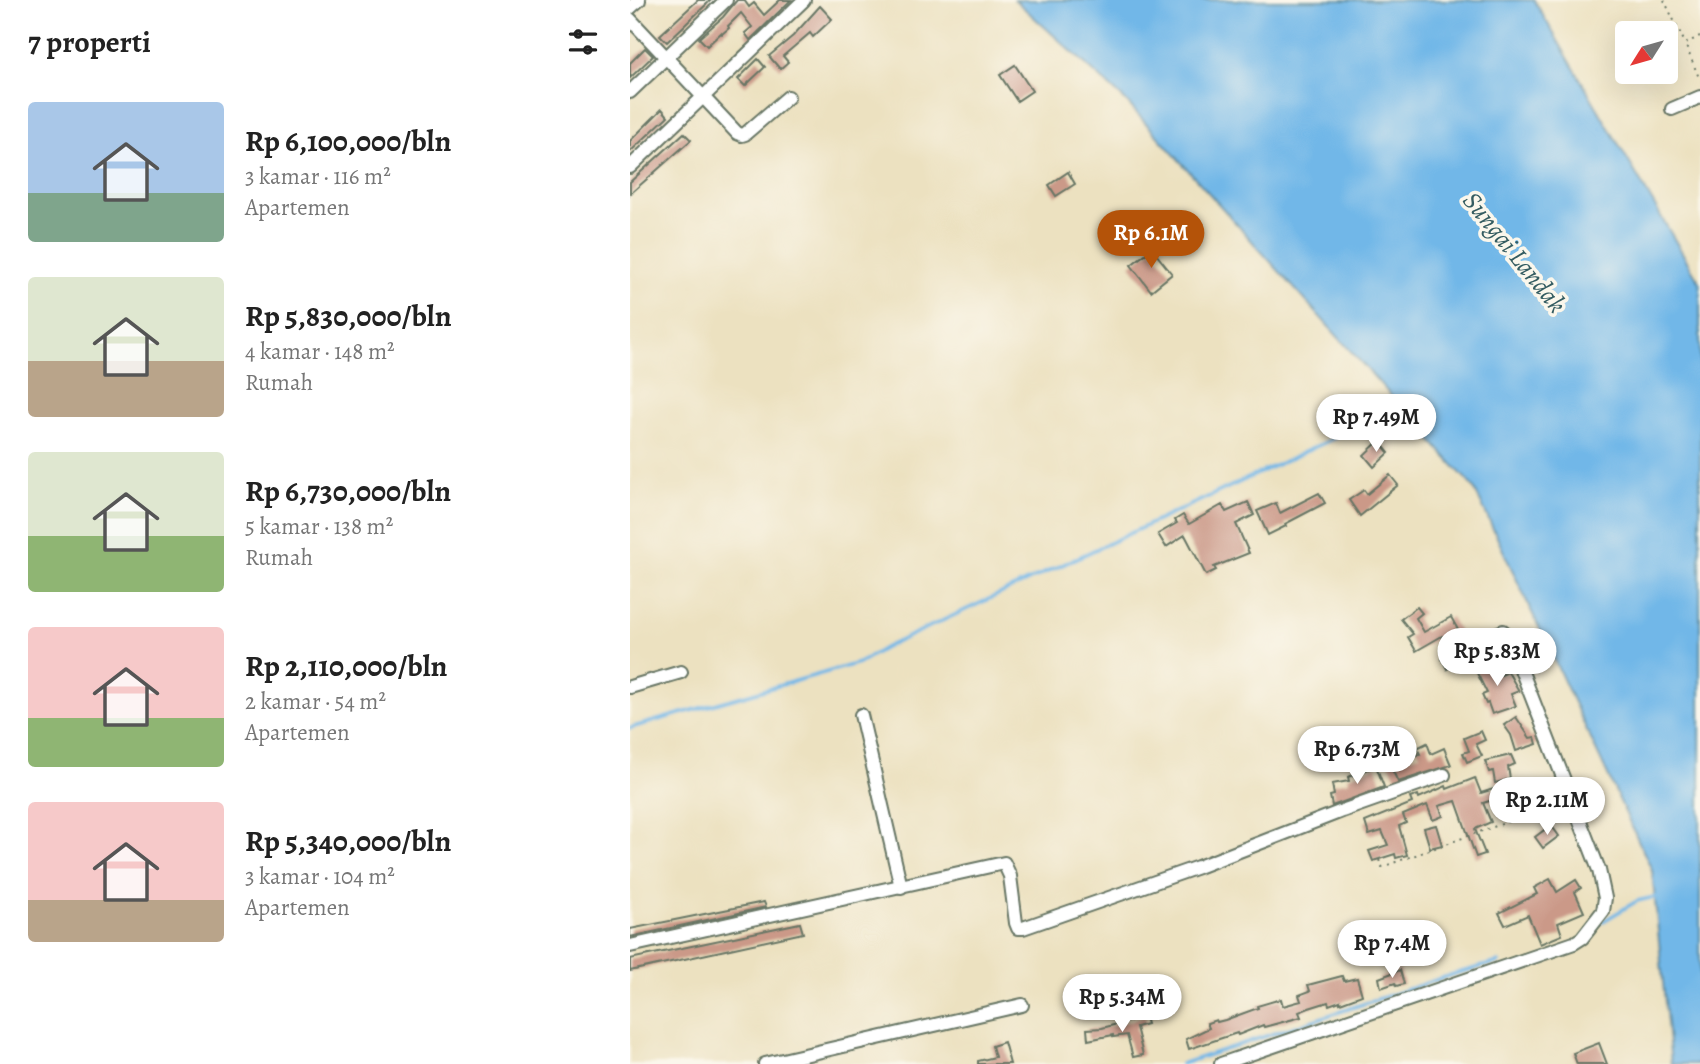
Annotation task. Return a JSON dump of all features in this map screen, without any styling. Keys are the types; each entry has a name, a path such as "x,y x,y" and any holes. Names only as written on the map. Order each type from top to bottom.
{"street":[{"path":"630,8 639,0"},
{"path":"630,92 726,0"},
{"path":"630,167 804,0"},
{"path":"630,19 737,133 742,135 789,97"},
{"path":"1672,109 1700,97"},
{"path":"1221,1064 1398,1005 1469,978 1560,950 1582,938 1603,911 1605,898 1599,870 1507,634 1503,631 1484,639"},
{"path":"630,687 681,672"},
{"path":"862,715 901,887"},
{"path":"630,946 1004,863 1010,876 1016,923 1018,928 1023,928 1198,867 1444,775"},
{"path":"765,1064 1022,1005"}],"path":[{"path":"1664,0 1700,80"},
{"path":"1685,44 1700,36"},
{"path":"1379,860 1382,867 1411,858 1463,836 1571,799"}],"water":[{"name":"Sungai Landak","path":"1015,0 1534,0 1700,283 1700,1064 1671,1064 1652,870 1474,488 1126,101"}],"building":[{"path":"698,0 711,0 667,42 660,35"},
{"path":"737,0 744,0 749,7 754,3 764,15 780,0 791,0 750,40 745,33 752,27 741,13 729,28 707,46 699,38 723,17"},
{"path":"820,6 832,19 813,37 810,33 783,56 788,62 780,69 769,56 793,36"},
{"path":"645,48 653,56 630,78 630,63"},
{"path":"758,59 765,67 745,86 738,79"},
{"path":"1015,65 1032,91 1017,101 1000,75"},
{"path":"662,109 668,116 630,152 630,141"},
{"path":"684,133 691,140 630,194 630,182"},
{"path":"1068,172 1075,184 1056,196 1049,185"},
{"path":"1152,249 1172,274 1151,291 1131,265"},
{"path":"1379,441 1389,453 1374,467 1364,455"},
{"path":"1390,475 1398,485 1360,516 1349,500 1364,490 1367,494"},
{"path":"1319,493 1325,503 1268,535 1257,511 1276,503 1280,513"},
{"path":"1248,502 1254,515 1236,524 1249,553 1214,567 1216,570 1206,575 1185,535 1166,547 1158,534 1177,523 1175,520 1183,515 1189,524 1222,505 1226,512"},
{"path":"1417,607 1422,613 1416,618 1424,632 1451,617 1472,655 1447,669 1442,659 1452,653 1442,636 1416,651 1408,637 1413,634 1401,619"},
{"path":"1494,662 1501,675 1508,672 1519,691 1511,694 1516,706 1492,714 1482,695 1487,693 1476,671"},
{"path":"1516,717 1530,738 1535,737 1537,744 1516,751 1511,735 1504,725"},
{"path":"1481,731 1485,740 1476,744 1482,756 1467,762 1463,753 1469,751 1464,738"},
{"path":"1427,743 1431,754 1444,748 1451,765 1398,782 1389,763 1402,757 1403,760 1420,754 1417,748"},
{"path":"1511,755 1515,764 1508,767 1510,779 1495,783 1493,771 1489,772 1485,761"},
{"path":"1376,766 1384,787 1332,806 1332,784 1349,781 1348,777"},
{"path":"1475,778 1481,793 1503,786 1506,796 1483,803 1491,822 1475,829 1485,854 1476,857 1456,801 1439,806 1443,816 1433,820 1427,805 1403,815 1406,823 1399,826 1407,855 1396,858 1395,854 1373,861 1369,851 1388,845 1382,831 1369,835 1365,822 1412,803 1410,798 1418,795 1419,798 1446,786 1447,789"},
{"path":"1436,825 1442,845 1430,848 1424,828"},
{"path":"1551,825 1559,836 1543,848 1535,837"},
{"path":"1550,879 1557,892 1576,880 1581,888 1575,892 1584,912 1558,923 1562,935 1540,944 1528,915 1505,925 1499,913 1537,894 1534,888"},
{"path":"764,902 766,907 630,937 630,929"},
{"path":"800,923 803,933 630,971 630,959"},
{"path":"1400,970 1404,984 1396,986 1395,983 1381,988 1379,978"},
{"path":"1342,976 1344,981 1357,978 1362,995 1340,1003 1329,1005 1328,1002 1299,1012 1301,1017 1264,1027 1263,1025 1189,1049 1186,1039 1209,1028 1207,1023 1225,1020 1281,999 1283,1006 1301,1001 1299,995 1310,991 1308,985"},
{"path":"1145,1017 1147,1024 1136,1027 1143,1055 1133,1057 1127,1035 1088,1040 1087,1029"},
{"path":"1004,1042 1010,1064 978,1064 978,1061 995,1057 992,1046"},
{"path":"1599,1043 1607,1064 1577,1064 1573,1053"}],"waterway":[{"path":"630,728 859,663 886,647 1401,407"},
{"path":"1600,923 1637,901 1659,896"},
{"path":"1181,1064 1454,974 1499,962"}]}
